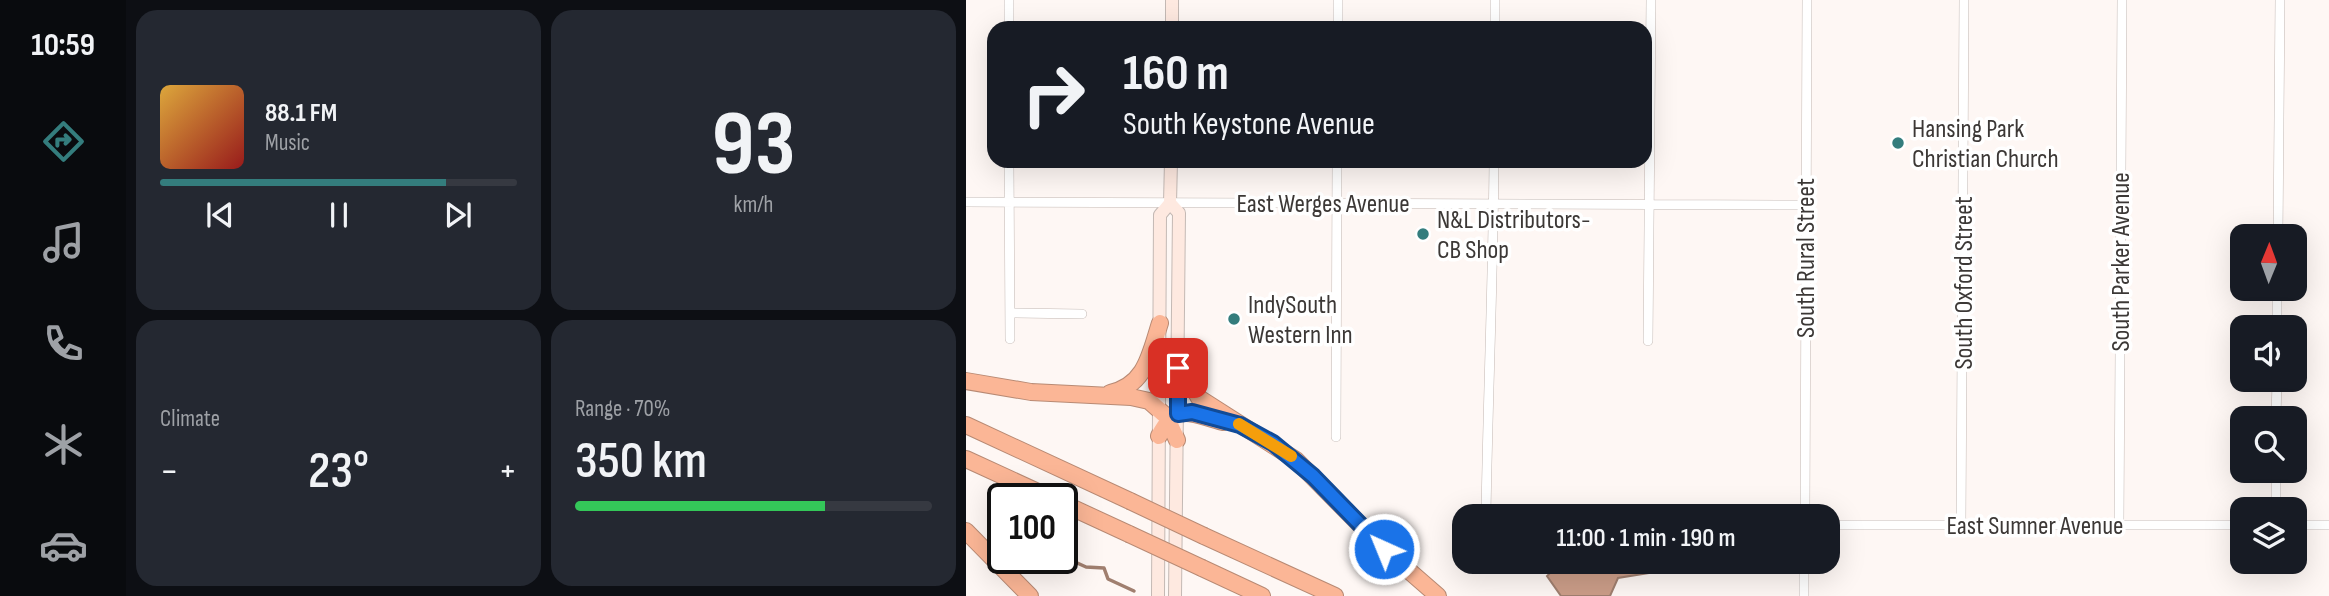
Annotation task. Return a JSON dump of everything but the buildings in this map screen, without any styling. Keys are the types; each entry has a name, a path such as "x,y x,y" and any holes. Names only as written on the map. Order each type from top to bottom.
{"highway":[{"path":"1098,395 1125,388 1142,374 1160,323"},
{"path":"1178,360 1199,398 1273,443 1301,464 1384,549 1438,596"},
{"path":"966,381 1031,392 1138,398 1169,414 1192,412 1240,425"},
{"path":"1159,436 1169,414"},
{"path":"1169,414 1177,440"},
{"path":"966,425 1335,596"},
{"path":"966,459 1018,483"},
{"path":"1078,510 1262,596"},
{"path":"966,531 1030,596"}],"main road":[{"path":"1172,0 1172,21"},
{"path":"1169,414 1160,323 1160,215 1170,203 1171,168"},
{"path":"1169,414 1178,360 1179,214 1170,203"},
{"path":"1158,596 1159,436"},
{"path":"1175,596 1177,440"}],"street":[{"path":"1009,0 1009,21"},
{"path":"1338,0 1338,21"},
{"path":"1494,21 1495,0"},
{"path":"1651,0 1651,21"},
{"name":"South Rural Street","path":"1805,504 1807,0"},
{"name":"South Oxford Street","path":"1961,524 1964,0"},
{"name":"South Parker Avenue","path":"2119,525 2122,0"},
{"path":"2278,224 2280,0"},
{"path":"1009,168 1010,339"},
{"path":"1336,437 1337,168"},
{"path":"1486,504 1494,168"},
{"path":"1648,341 1649,168"},
{"name":"East Werges Avenue","path":"966,202 1805,205"},
{"path":"1011,313 1082,313"},
{"name":"East Sumner Avenue","path":"1840,525 2230,525"},
{"path":"2307,525 2329,525"},
{"path":"1804,574 1804,596"}],"shaded area":[{"path":"1643,574 1618,578 1610,596 1561,596 1547,576"}],"waterway":[{"path":"1078,563 1086,567 1104,568 1108,579 1134,591"}],"slow traffic":[{"path":"1239,424 1291,456"}],"place":[{"name":"Hansing Park Christian Church","path":"1898,143"},
{"name":"N&L Distributors- CB Shop","path":"1423,234"},
{"name":"IndySouth Western Inn","path":"1234,319"}],"route":[{"path":"1178,368 1178,414 1192,412 1220,422 1240,425 1273,443 1313,476 1384,549"}]}
